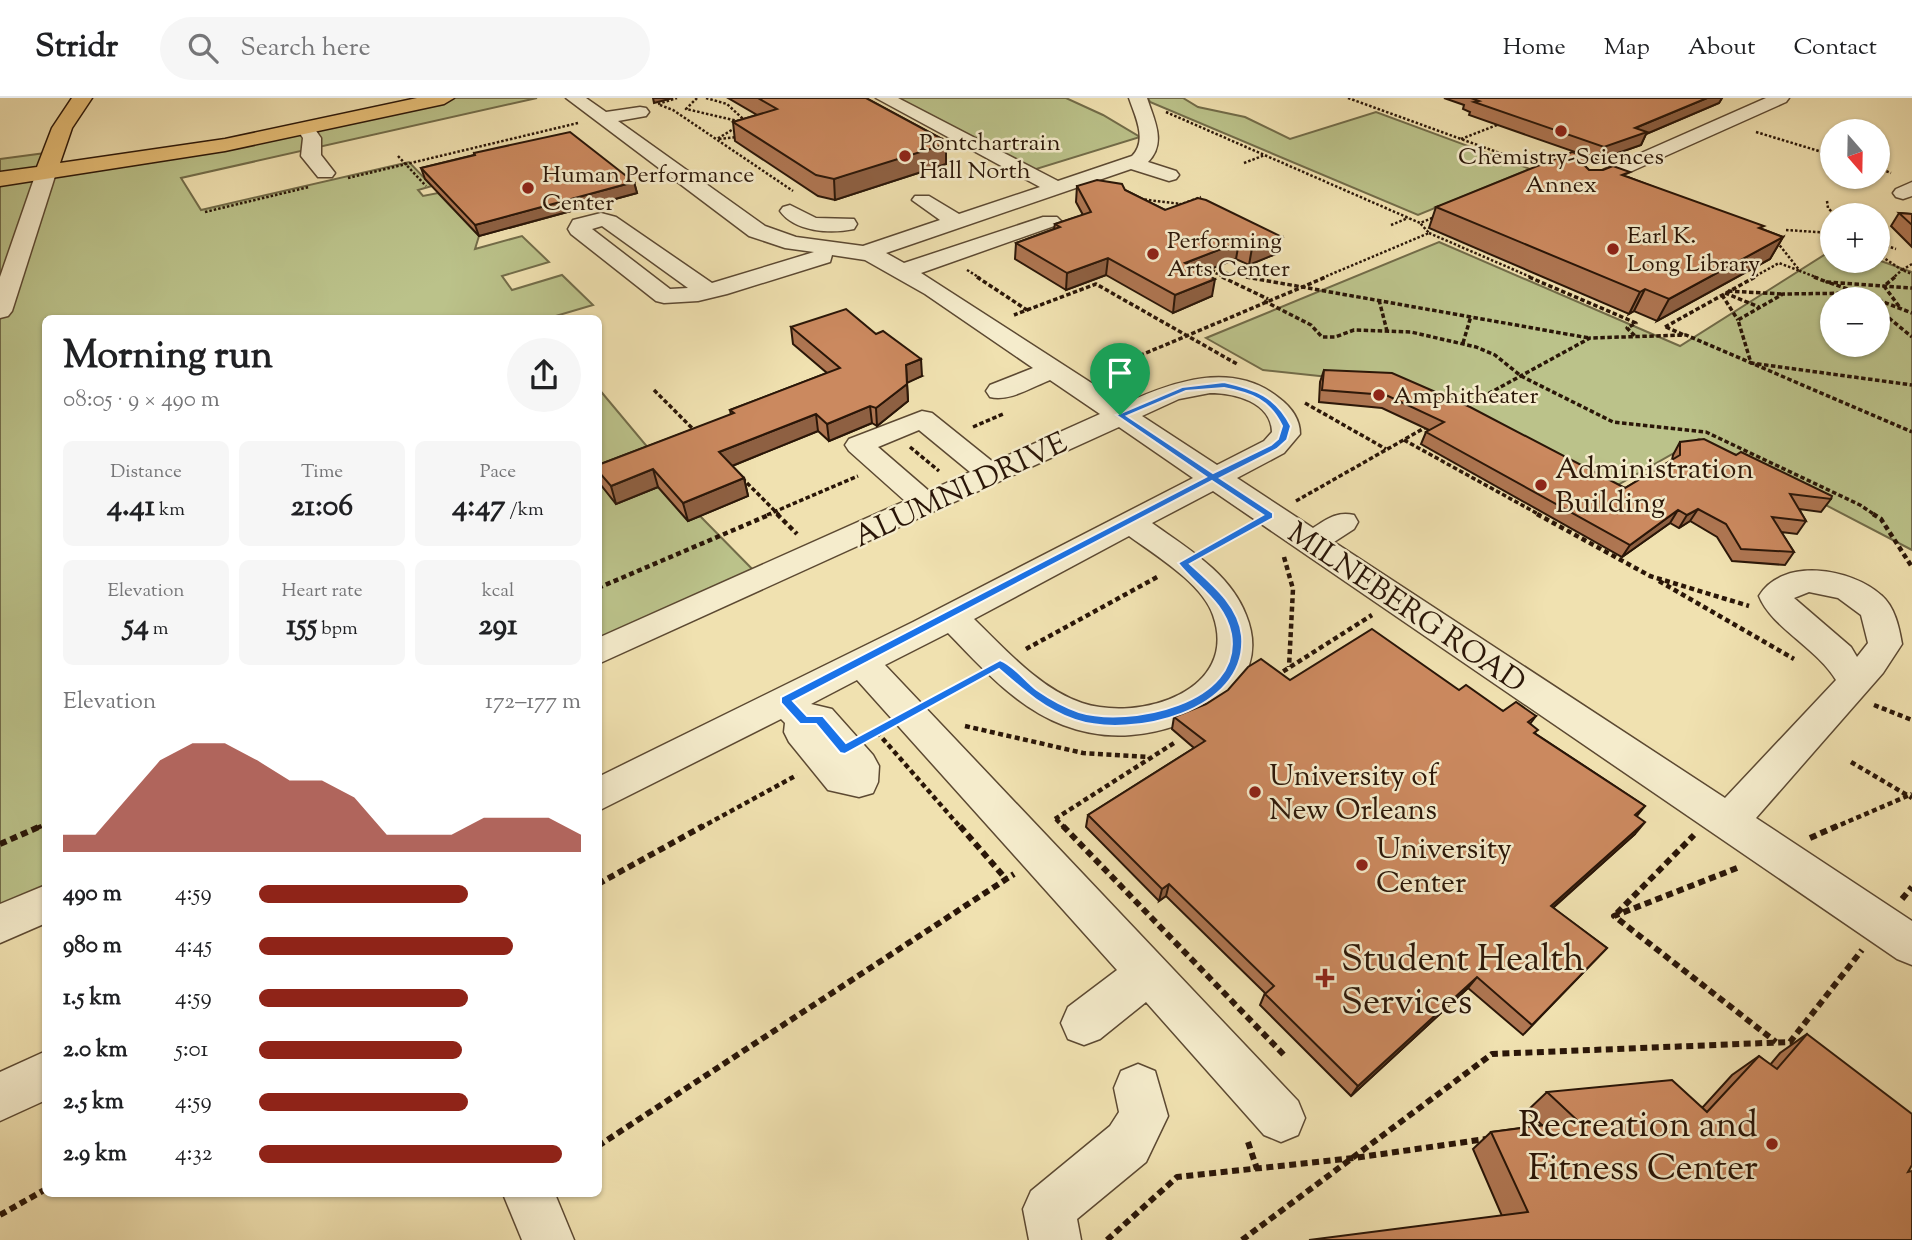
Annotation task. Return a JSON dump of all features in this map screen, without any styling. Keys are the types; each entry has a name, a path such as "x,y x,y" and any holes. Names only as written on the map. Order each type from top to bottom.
{"main road":[{"path":"50,163 62,128 82,98"},
{"path":"0,159 50,163 167,156 304,121 371,98"},
{"path":"304,121 444,98"},
{"path":"0,179 50,163"}],"street":[{"path":"885,98 1059,188"},
{"path":"1587,184 1780,98"},
{"path":"865,253 1131,163 1145,155 1150,143 1134,99"},
{"path":"580,109 640,112"},
{"name":"MILNEBERG ROAD","path":"580,109 757,231 783,241 865,253 903,271 1396,600 1716,832 1775,854 1912,945"},
{"path":"304,121 312,138 311,156 325,180"},
{"path":"1644,158 1668,166"},
{"path":"2,298 50,163"},
{"path":"1131,163 1169,174"},
{"path":"922,200 957,221"},
{"path":"707,291 609,221 601,219 581,225 579,229 582,233 664,296 676,298 707,291 830,249 796,204"},
{"path":"903,271 1049,221"},
{"path":"999,391 1052,370"},
{"name":"ALUMNI DRIVE","path":"602,650 1170,393 1199,386 1233,386 1263,397 1284,419 1287,426 1282,440 861,662 795,710 602,787"},
{"path":"927,505 859,445 922,419 991,475"},
{"path":"951,616 1033,693 1053,706 1079,716 1107,721 1142,720 1193,704 1223,682 1234,666 1237,635 1223,601 1183,563 1129,522"},
{"path":"1311,543 1343,522"},
{"path":"1716,832 1851,686 1885,644 1878,616 1871,605 1858,594 1835,585 1794,584 1780,590 1775,596 1798,621 1839,656 1851,686"},
{"path":"861,662 893,723 1036,841 1149,972 1263,1124"},
{"path":"795,710 803,732 836,754"},
{"path":"0,924 42,905"},
{"path":"1084,1023 1149,972"},
{"path":"0,1097 42,1076"},
{"path":"1055,1240 1049,1209 1129,1144 1144,1116 1138,1088"},
{"path":"530,1197 548,1240"}],"path":[{"path":"686,109 697,98"},
{"path":"706,98 731,105 741,115 741,121 717,139"},
{"path":"1348,98 1546,170 1534,176"},
{"path":"1134,99 1420,223 1445,212"},
{"path":"657,104 673,110 717,139 796,204"},
{"path":"205,212 325,180 405,164 580,109"},
{"path":"673,110 686,109 751,124"},
{"path":"1725,122 1820,151"},
{"path":"1460,139 1497,125"},
{"path":"717,139 741,136"},
{"path":"398,156 426,186"},
{"path":"1244,163 1265,156"},
{"path":"1170,209 1201,197"},
{"path":"1391,225 1409,218"},
{"path":"1786,230 1820,232"},
{"path":"1429,233 1636,323 1628,328 1635,337"},
{"path":"1773,237 1800,271"},
{"path":"1890,247 1896,249"},
{"path":"1890,262 1912,274"},
{"path":"1842,287 1779,263 1665,327 1912,432"},
{"path":"1884,286 1912,264"},
{"path":"1686,335 1590,338 1209,270 1311,325 1322,337 1335,337 1354,330 1411,332 1463,344 1495,355 1521,376 1613,422 1706,432 1860,505 1881,519 1912,567"},
{"path":"1827,282 1912,288"},
{"path":"1027,310 1096,284 1186,334"},
{"path":"1884,286 1901,309"},
{"path":"1725,293 1820,294"},
{"path":"1725,293 1760,307"},
{"path":"1725,293 1738,320 1751,363"},
{"path":"1738,320 1783,294"},
{"path":"1380,300 1387,331"},
{"path":"1890,305 1912,313"},
{"path":"1463,344 1471,316"},
{"path":"1890,319 1912,337"},
{"path":"1462,408 1590,338"},
{"path":"1751,363 1912,385"},
{"path":"654,390 701,437"},
{"path":"602,882 1439,421"},
{"path":"891,432 961,489"},
{"path":"1404,440 1851,686 1889,713 1912,720"},
{"path":"738,474 818,554"},
{"path":"1270,515 1293,589 1289,667"},
{"path":"1650,576 1798,621"},
{"path":"1269,681 1396,600"},
{"path":"893,723 1083,753 1149,757"},
{"path":"893,723 989,861 1006,879"},
{"path":"989,861 1036,841 1149,757 1174,743"},
{"path":"1851,762 1911,796"},
{"path":"1775,854 1911,796"},
{"path":"0,844 42,826"},
{"path":"1614,916 1694,835 1716,832"},
{"path":"602,1143 1006,879 1036,841"},
{"path":"1036,841 1284,1055"},
{"path":"1728,859 1750,875"},
{"path":"1614,916 1739,867"},
{"path":"1242,1240 1492,1054 1790,1042 1912,887"},
{"path":"1614,916 1776,1042"},
{"path":"1849,944 1860,952"},
{"path":"1256,1168 1263,1124"},
{"path":"1107,1240 1177,1177 1354,1158 1497,1138"},
{"path":"0,1214 42,1191"}],"green space":[{"path":"444,98 537,98 181,178 201,210 409,162 432,186 418,190 423,196 438,193 479,236 475,249 522,236 549,262 502,276 512,290 562,275 593,305 559,315 42,315 42,904 0,924 0,159 53,152 47,173"},
{"path":"897,98 1066,98 1103,115 1140,137 1033,170"},
{"path":"1148,98 1183,98 1198,107 1245,117 1290,139 1376,112 1530,169 1418,215 1150,102"},
{"path":"1439,242 1680,346 1820,258 1820,273 1890,273 1890,264 1912,272 1912,550 1699,439 1614,487 1423,387 1263,370 1206,338"},
{"path":"602,393 660,462 602,485"},
{"path":"602,486 616,503 658,487 688,521 700,516 762,579 602,650"}],"building":[{"path":"758,98 866,98 942,139 938,140 946,144 834,179 816,175 733,122 777,109"},
{"path":"1471,98 1707,98 1635,128 1647,132 1604,147 1474,102 1479,101"},
{"name":"Human Performance Center","path":"570,132 634,182 475,225 421,168 475,155 474,153"},
{"name":"Earl K. Long Library","path":"1572,152 1588,157 1583,164 1589,170 1603,170 1613,166 1630,172 1622,175 1764,226 1759,228 1783,237 1669,299 1645,289 1640,292 1436,207"},
{"name":"Performing Arts Center","path":"1097,180 1122,184 1125,190 1165,210 1198,198 1206,200 1282,237 1252,248 1239,242 1185,263 1215,279 1175,295 1108,258 1067,273 1016,243 1060,227 1055,224 1091,212 1077,186"},
{"path":"1899,213 1912,214 1912,225"},
{"path":"846,309 876,334 883,331 921,359 906,365 907,384 876,408 870,406 827,424 816,414 719,452 744,478 683,503 653,469 611,486 602,476 602,463 734,413 730,410 840,368 791,327"},
{"path":"1324,370 1392,373 1470,407 1625,488 1680,455 1680,442 1704,439 1736,455 1741,452 1832,496 1831,499 1790,494 1806,521 1772,517 1794,552 1741,549 1726,524 1698,509 1687,515 1678,510 1630,545 1426,432 1444,422 1386,395 1322,390"},
{"name":"University Center","path":"1372,629 1459,690 1466,685 1503,711 1516,702 1536,716 1528,722 1538,730 1534,733 1645,806 1635,815 1645,822 1551,906 1607,948 1532,1025 1477,977 1358,1086 1265,994 1274,986 1169,884 1162,889 1088,815 1205,741 1174,717 1206,704 1228,690 1248,667 1261,659 1290,680"},
{"name":"Recreation and Fitness Center","path":"1807,1034 1912,1114 1912,1165 1908,1172 1912,1171 1912,1240 1309,1240 1528,1212 1491,1132 1578,1121 1547,1092 1672,1080 1707,1112 1759,1056 1777,1069"}],"place":[{"name":"Chemistry-Sciences Annex","path":"1561,131"},
{"name":"Pontchartrain Hall North","path":"905,156"},
{"name":"Human Performance Center","path":"528,188"},
{"name":"Earl K. Long Library","path":"1613,249"},
{"name":"Performing Arts Center","path":"1153,254"},
{"name":"Amphitheater","path":"1379,395"},
{"name":"Administration Building","path":"1541,485"},
{"name":"University of New Orleans","path":"1255,792"},
{"name":"University Center","path":"1362,865"},
{"name":"Student Health Services","path":"1325,978"},
{"name":"Recreation and Fitness Center","path":"1772,1144"}],"route":[{"path":"1120,415 1185,388 1224,385 1252,391 1263,397 1280,412 1287,426 1286,434 1274,447 1213,477 1270,515 1183,563 1223,601 1237,635 1234,666 1210,694 1173,712 1142,720 1107,721 1079,716 1053,706 1033,693 1000,664 845,750 819,719 804,720 785,700 951,616 1213,477 1120,415"}]}
